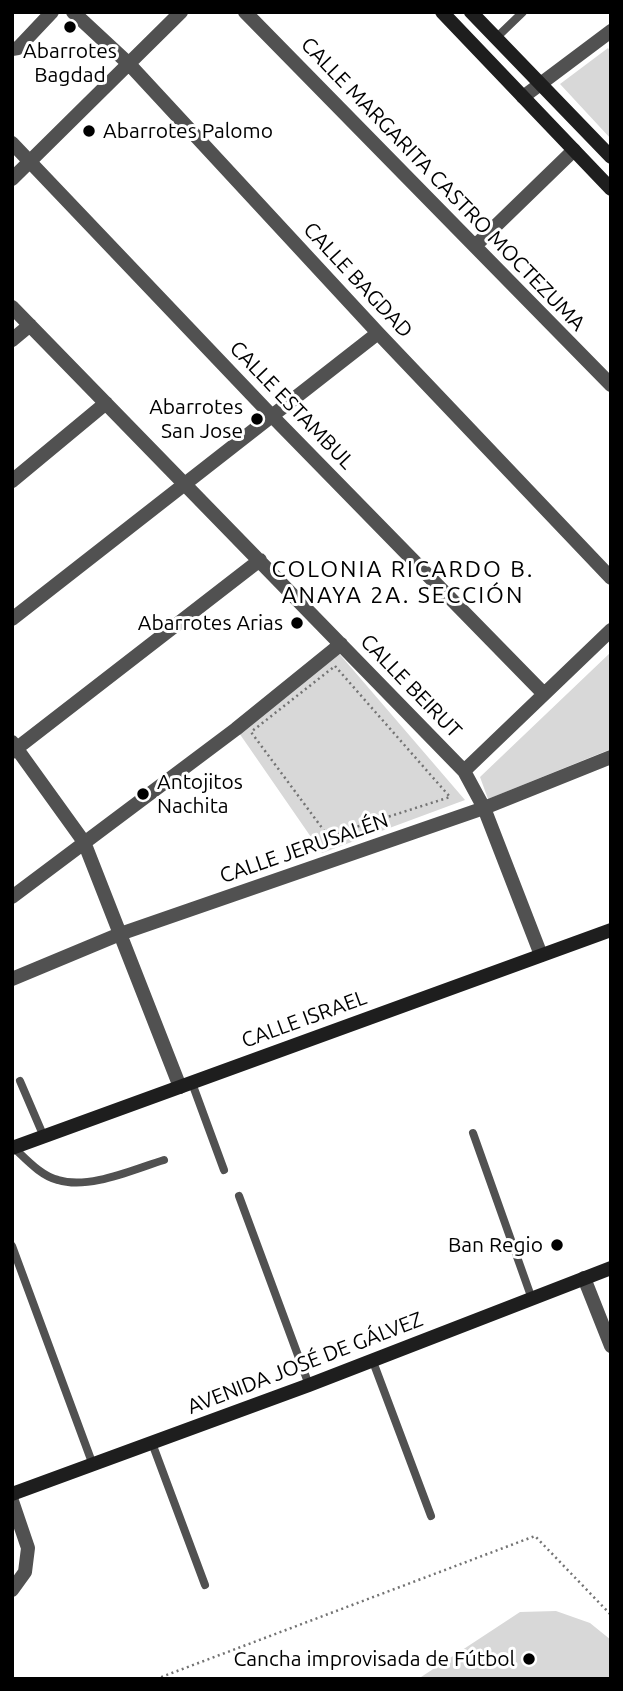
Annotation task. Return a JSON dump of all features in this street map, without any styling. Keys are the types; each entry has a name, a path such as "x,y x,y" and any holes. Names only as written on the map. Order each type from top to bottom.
{"main road":[{"path":"442,12 611,189"},
{"path":"471,12 611,157"},
{"name":"CALLE ISRAEL","path":"13,1148 611,930"},
{"name":"AVENIDA JOSÉ DE GÁLVEZ","path":"12,1494 309,1385 611,1268"}],"street":[{"path":"12,49 18,48 52,12"},
{"name":"CALLE BAGDAD","path":"73,12 129,64 378,333 611,578"},
{"path":"12,179 181,12"},
{"name":"CALLE MARGARITA CASTRO MOCTEZUMA","path":"245,12 611,385"},
{"path":"523,97 610,32"},
{"name":"CALLE ESTAMBUL","path":"12,143 544,694"},
{"path":"475,246 574,150"},
{"name":"CALLE BEIRUT","path":"12,307 464,771 484,808 541,955"},
{"path":"12,340 30,325"},
{"path":"12,619 378,333"},
{"path":"12,481 106,403"},
{"path":"186,1085 83,842 14,748 260,560"},
{"path":"464,771 611,630"},
{"path":"12,897 236,729 341,644"},
{"name":"CALLE JERUSALÉN","path":"12,979 120,934 484,808 611,757"},
{"path":"584,1278 611,1346"},
{"path":"12,1502 28,1548 25,1572 12,1590"}],"lane":[{"path":"496,38 523,12"},
{"path":"20,1081 44,1137"},
{"path":"186,1085 225,1170"},
{"path":"472,1133 532,1299"},
{"path":"13,1148 33,1166 57,1181 92,1182 164,1160"},
{"path":"239,1196 309,1385"},
{"path":"12,1246 93,1465"},
{"path":"372,1359 431,1516"},
{"path":"152,1443 205,1585"}],"path":[{"path":"335,666 388,726 450,797 328,836 251,732 335,666"},
{"path":"156,1679 535,1536 611,1615"}],"shaded area":[{"path":"608,48 611,53 611,139 560,84"},
{"path":"336,650 465,800 322,853 237,730"},
{"path":"611,652 611,749 488,799 480,777"},
{"name":"Cancha improvisada de Fútbol","path":"556,1611 590,1623 611,1640 611,1679 418,1679 520,1612"}],"place":[{"name":"Abarrotes Bagdad","path":"70,27"},
{"name":"Abarrotes Palomo","path":"89,131"},
{"name":"Abarrotes San Jose","path":"257,419"},
{"name":"Abarrotes Arias","path":"297,623"},
{"name":"Antojitos Nachita","path":"143,794"},
{"name":"Ban Regio","path":"557,1245"},
{"name":"Cancha improvisada de Fútbol","path":"529,1659"}],"district":[{"name":"COLONIA RICARDO B. ANAYA 2A. SECCIÓN","path":"403,582"}]}
